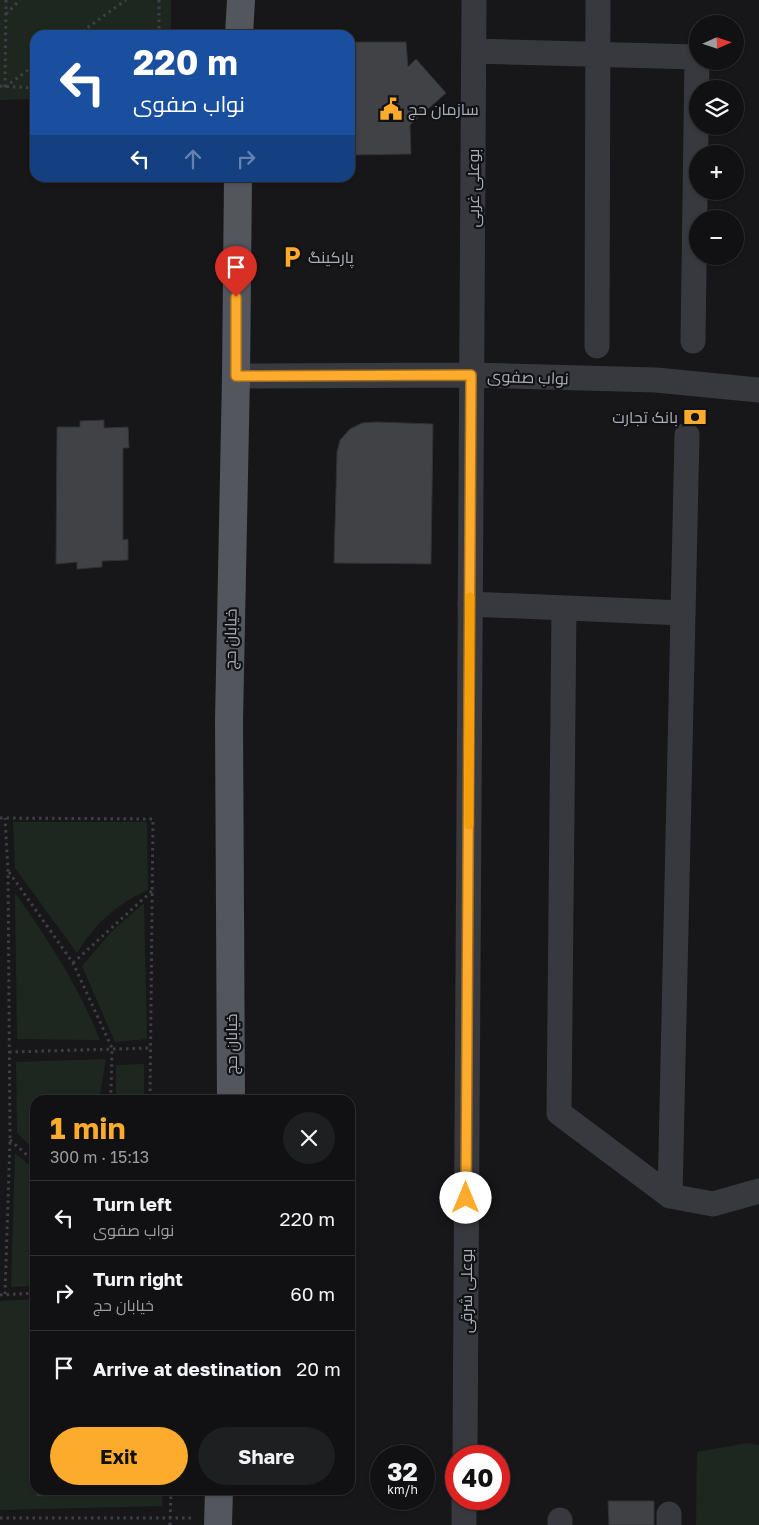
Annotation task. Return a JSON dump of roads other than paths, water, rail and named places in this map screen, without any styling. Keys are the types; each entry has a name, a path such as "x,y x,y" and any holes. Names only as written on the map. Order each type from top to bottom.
{"main road":[{"path":"239,30 241,0"},
{"name":"خیابان حج","path":"231,1095 229,721 238,182"},
{"path":"218,1521 219,1495"}],"street":[{"name":"بوعلی غربی","path":"471,375 474,0"},
{"path":"597,346 598,0"},
{"path":"474,51 697,57 693,341"},
{"name":"نواب صفوی","path":"236,376 471,375 656,380 759,390"},
{"name":"بوعلی شرقی","path":"465,1445 471,375"},
{"path":"670,1196 687,435"},
{"path":"470,604 683,613"},
{"path":"564,608 559,1113 670,1196 713,1204 759,1191"},
{"path":"464,1510 464,1525"}],"place":[{"name":"سازمان حج","path":"391,109"},
{"name":"پارکینگ","path":"292,257"},
{"name":"بانک تجارت","path":"695,417"}]}
